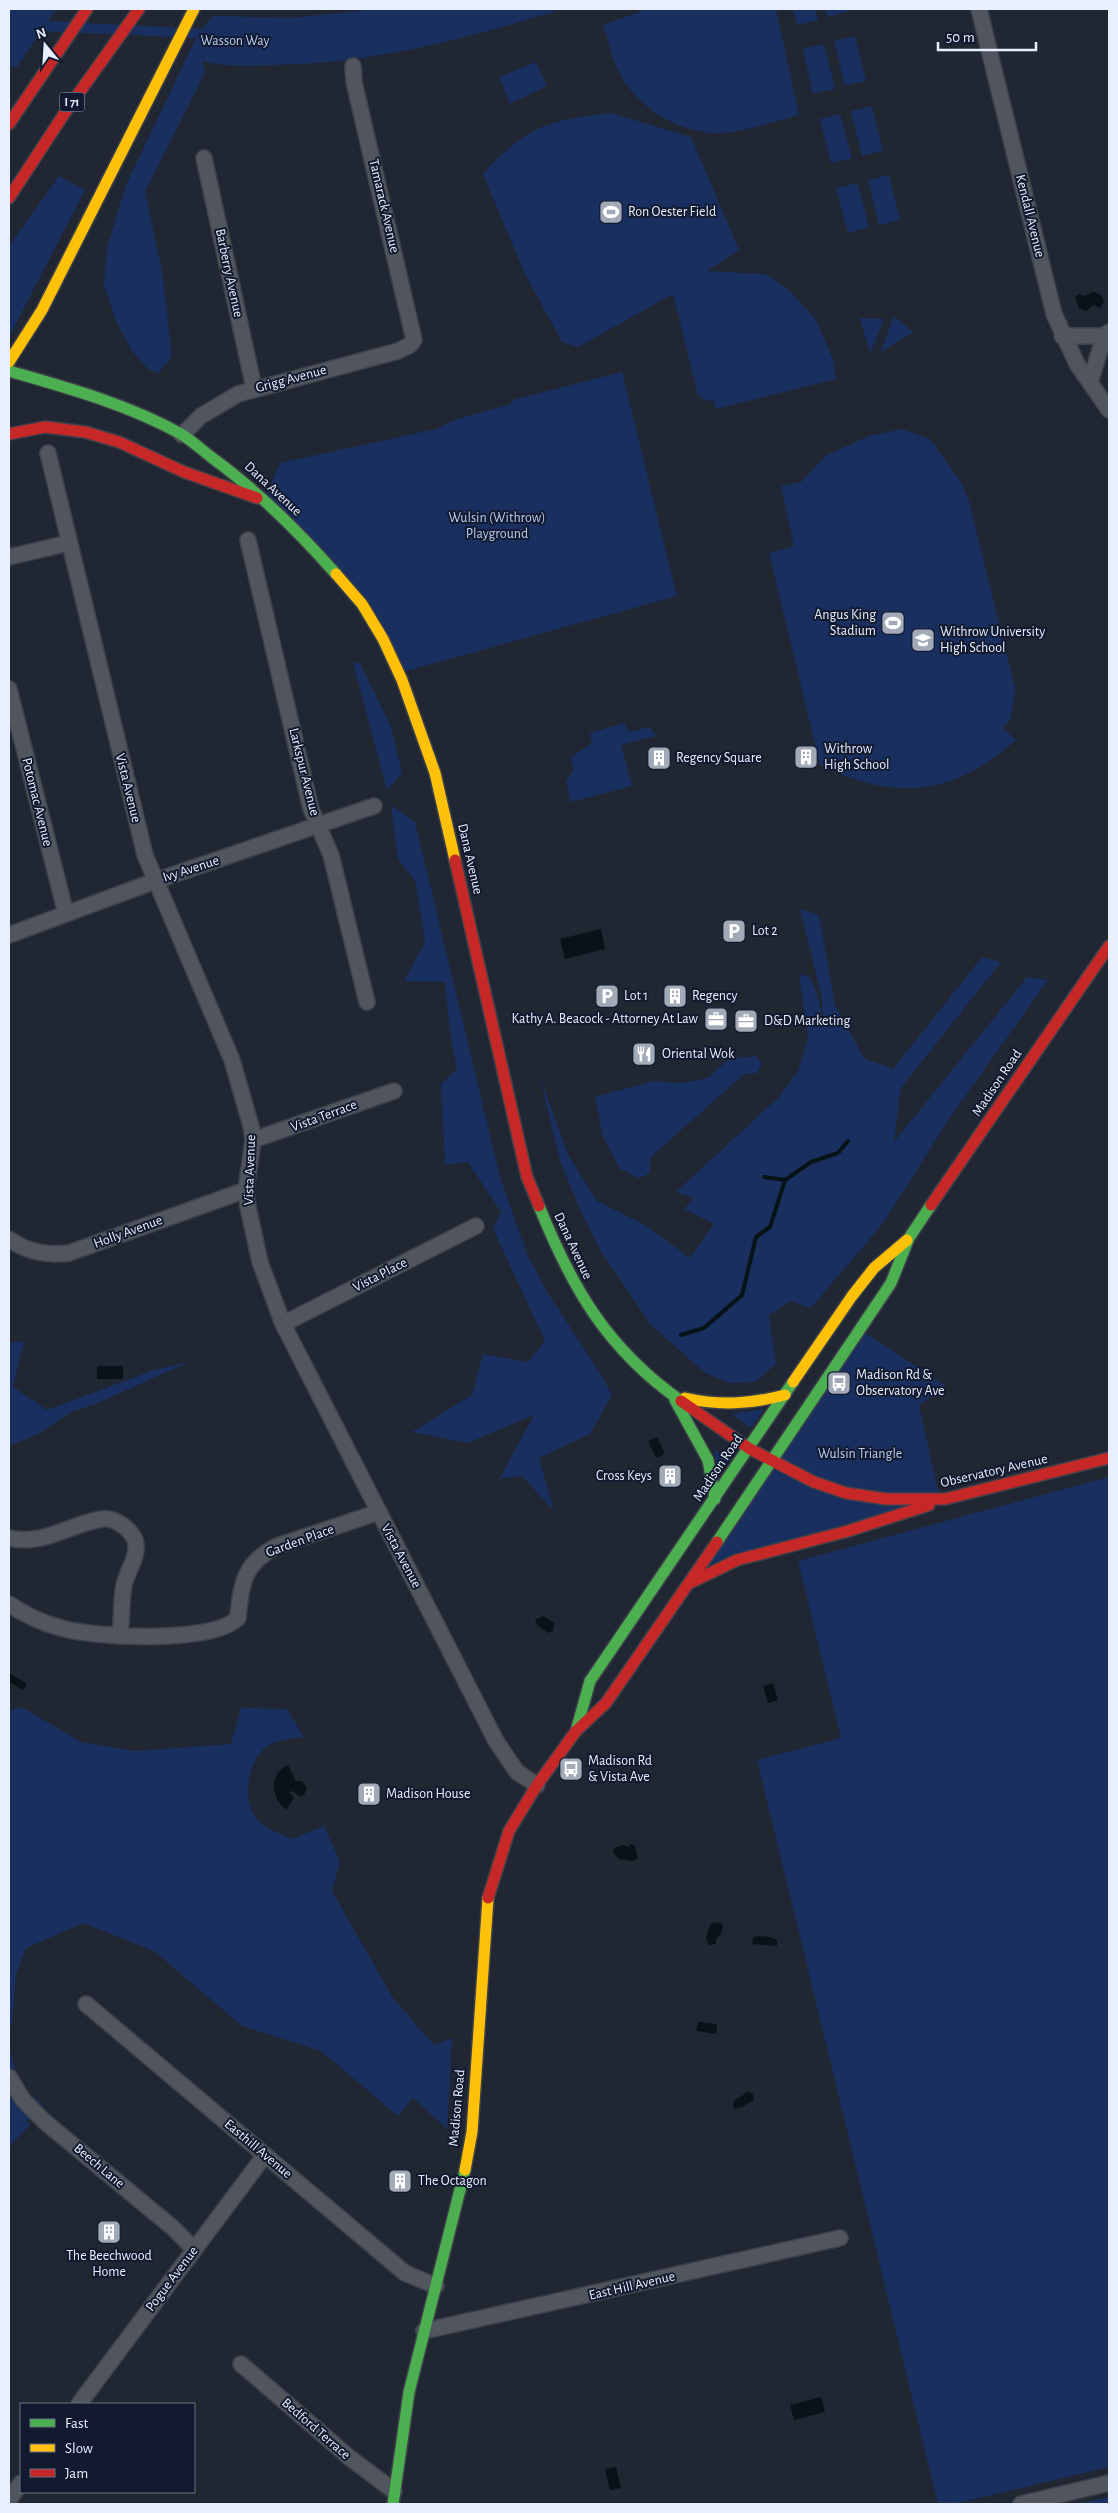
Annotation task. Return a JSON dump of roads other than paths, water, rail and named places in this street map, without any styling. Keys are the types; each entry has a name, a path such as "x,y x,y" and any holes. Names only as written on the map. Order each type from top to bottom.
{"main road":[{"path":"9,124 87,9"},
{"name":"I 71","path":"9,198 66,111 139,9"},
{"path":"9,362 42,310 194,9"},
{"name":"Dana Avenue","path":"9,371 89,394 144,416 182,435 239,477 303,537 362,604 383,638 402,680 435,772 527,1177 559,1256 581,1297 598,1322 621,1348 673,1396 750,1449 773,1460"},
{"path":"9,434 45,427 85,432 119,442 184,472 264,501"},
{"name":"Madison Road","path":"394,2497 409,2392 464,2176 472,2132 490,1889 509,1831 537,1785 576,1731 606,1704 690,1583 773,1460 858,1328 891,1283 909,1238 1109,946"},
{"name":"Madison Road","path":"576,1731 590,1681 722,1502 750,1449 857,1289 874,1268 909,1238"},
{"path":"673,1396 723,1405 747,1405 785,1396"},
{"path":"673,1396 708,1460 722,1502"},
{"path":"748,1471 752,1463 750,1449"},
{"name":"Observatory Avenue","path":"773,1460 814,1482 846,1494 886,1499 945,1499 1109,1458"},
{"path":"690,1583 737,1560 848,1530 945,1499"},
{"path":"664,1621 691,1559"}],"street":[{"name":"Kendall Avenue","path":"979,9 1052,306 1062,336 1090,383 1109,410"},
{"name":"Tamarack Avenue","path":"353,66 356,89 412,326 414,340 410,345"},
{"name":"Barberry Avenue","path":"204,158 254,388"},
{"path":"1062,336 1107,334 1090,383"},
{"name":"Grigg Avenue","path":"182,435 201,416 238,394 254,388 398,351 410,345"},
{"name":"Vista Avenue","path":"48,453 145,855 232,1060 251,1126 253,1140 246,1190 251,1228 260,1262 283,1324 509,1764 517,1772 537,1785"},
{"name":"Larkspur Avenue","path":"248,540 263,566 311,808 331,855 367,1002"},
{"path":"9,557 69,543"},
{"name":"Potomac Avenue","path":"9,689 66,914"},
{"name":"Ivy Avenue","path":"9,935 155,881 374,806"},
{"name":"Vista Terrace","path":"253,1140 394,1091"},
{"name":"Holly Avenue","path":"9,1239 32,1251 44,1254 69,1253 246,1190"},
{"name":"Vista Place","path":"283,1324 476,1226"},
{"name":"Garden Place","path":"9,1604 39,1621 62,1629 96,1634 172,1635 212,1631 230,1626 238,1618 240,1591 251,1565 262,1554 277,1546 379,1512"},
{"path":"9,1538 19,1540 51,1537 104,1519 125,1526 136,1543 134,1564 124,1583 120,1635"},
{"name":"Easthill Avenue","path":"86,2004 405,2273 436,2286"},
{"name":"Beech Lane","path":"9,2077 23,2100 45,2122 172,2227 194,2250"},
{"name":"Pogue Avenue","path":"80,2403 266,2155"},
{"name":"East Hill Avenue","path":"424,2331 840,2238"},
{"name":"Bedford Terrace","path":"241,2364 394,2497"},
{"path":"1021,2504 1109,2483"},
{"path":"9,2500 20,2484"}],"waterway":[{"path":"681,1335 704,1328 742,1295 756,1237 770,1227 785,1180 811,1162 838,1153 848,1141"},
{"path":"764,1177 785,1180"}],"place":[{"name":"Ron Oester Field","path":"611,212"},
{"name":"Angus King Stadium","path":"893,623"},
{"name":"Withrow University High School","path":"923,640"},
{"name":"Withrow High School","path":"806,757"},
{"name":"Regency Square","path":"659,758"},
{"name":"Lot 2","path":"734,931"},
{"name":"Lot 1","path":"607,996"},
{"name":"Regency","path":"675,996"},
{"name":"Kathy A. Beacock - Attorney At Law","path":"716,1019"},
{"name":"D&D Marketing","path":"746,1021"},
{"name":"Oriental Wok","path":"644,1054"},
{"name":"Madison Rd & Observatory Ave","path":"839,1383"},
{"name":"Cross Keys","path":"670,1476"},
{"name":"Madison Rd & Vista Ave","path":"571,1769"},
{"name":"Madison House","path":"369,1794"},
{"name":"The Octagon","path":"400,2181"},
{"name":"The Beechwood Home","path":"109,2232"}],"park label":[{"name":"Wasson Way","path":"235,41"},
{"name":"Wulsin (Withrow) Playground","path":"497,526"},
{"name":"Wulsin Triangle","path":"860,1454"}]}
